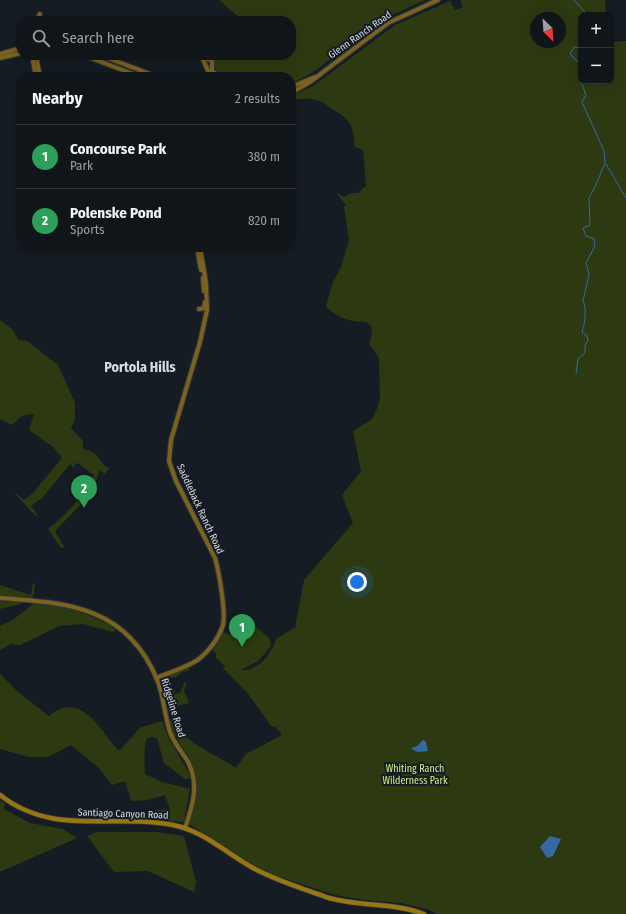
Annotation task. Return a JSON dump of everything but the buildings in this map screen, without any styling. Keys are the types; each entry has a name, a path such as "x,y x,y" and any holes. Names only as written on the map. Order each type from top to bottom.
{"main road":[{"name":"Santiago Canyon Road","path":"0,795 31,813 54,819 158,823 185,828 206,837 261,872 316,893 345,902 399,908 424,914"}],"street":[{"name":"Glenn Ranch Road","path":"296,90 310,82 388,23 438,0"},
{"path":"0,54 16,49"},
{"path":"0,58 16,54"},
{"path":"33,60 35,72"},
{"path":"37,60 39,72"},
{"path":"96,60 128,72"},
{"path":"113,60 145,72"},
{"path":"206,61 210,72"},
{"name":"Glenn Ranch Road","path":"296,85 316,77"},
{"name":"Saddleback Ranch Road","path":"199,252 206,293"},
{"name":"Saddleback Ranch Road","path":"156,678 196,660 208,650 223,623 218,568 215,558 176,481 169,455 174,427 205,323 206,283 199,252"},
{"path":"198,309 205,306 203,278"},
{"name":"Ridgeline Road","path":"0,598 58,603 77,607 96,614 126,634 143,654 156,678 163,698 171,734 189,764 194,781 194,799 185,828"}],"green space":[{"path":"219,0 425,0 388,17 313,72 296,81 296,72 216,72 213,60 296,60 296,16 237,16"},
{"name":"Whiting Ranch Wilderness Park","path":"460,0 605,0 606,12 578,12 578,84 614,84 614,42 626,41 626,914 438,914 426,909 401,903 364,900 335,895 274,875 258,868 189,824 194,807 196,790 195,773 188,756 175,735 170,721 173,718 184,735 200,747 236,768 246,754 282,735 275,726 272,727 246,691 222,667 226,667 216,658 216,654 212,649 221,632 237,636 251,625 254,625 270,639 271,646 258,661 241,670 247,670 258,665 268,655 276,639 292,629 292,626 293,629 295,628 304,580 353,523 342,495 361,471 353,431 372,419 380,399 379,358 369,343 372,335 371,326 366,322 340,317 326,307 332,284 341,267 349,240 344,207 346,205 337,194 338,193 344,197 351,193 358,193 366,186 363,150 355,147 352,128 343,116 318,100 296,100 296,94 313,86 395,25 450,1 455,10 463,7"},
{"path":"0,320 13,330 18,340 27,341 58,365 75,403 75,420 71,428 83,441 83,449 96,455 102,463 109,468 105,474 100,470 91,494 55,531 64,547 61,548 48,529 62,517 86,490 94,475 78,463 74,465 75,469 70,464 42,498 31,506 38,515 36,516 15,494 16,493 24,500 33,493 62,458 53,447 29,430 34,414 21,416 12,425 0,419"},
{"path":"33,583 35,586 33,596 31,598 0,595 0,585 31,595"},
{"path":"0,601 21,602 21,604 0,609"},
{"path":"34,603 67,608 87,614 116,629 113,632 83,624 59,626 20,645 11,644 0,650 0,626 13,620"},
{"path":"188,667 190,670 184,671 176,677 165,679 163,683 167,691 169,687 175,690 174,693 171,692 173,695 181,692 185,681 186,684 184,691 189,703 172,707 164,694 162,686 163,678"},
{"path":"0,674 18,692 49,716 60,709 71,707 88,715 118,750 121,749 141,727 162,721 169,739 188,771 190,779 185,779 164,763 157,738 152,737 147,738 146,741 144,756 145,774 162,782 190,789 184,821 150,819 150,811 170,809 165,795 148,800 131,801 125,781 112,785 99,768 71,745 48,757 29,757 0,749"},
{"path":"0,800 5,804 4,809 30,823 63,829 77,838 0,872"},
{"path":"97,832 157,832 184,836 196,882 194,892 148,871 114,872 87,836"}],"water":[{"path":"423,740 426,742 428,751 421,752 411,748 417,746"},
{"path":"550,836 561,839 553,856 547,858 540,847"}],"waterway":[{"path":"574,0 585,12"},
{"path":"578,48 574,47 570,54 578,62"},
{"path":"576,374 578,359 585,353 585,346 588,340 587,336 582,332 585,316 583,301 589,274 586,263 595,246 594,239 586,236 583,228 590,225 589,198 605,163 604,151 582,102 586,95 582,84"},
{"path":"606,164 626,198"}],"place":[{"name":"Polenske Pond","path":"84,508"},
{"name":"Concourse Park","path":"242,647"}],"district":[{"name":"Portola Hills","path":"140,367"}]}
